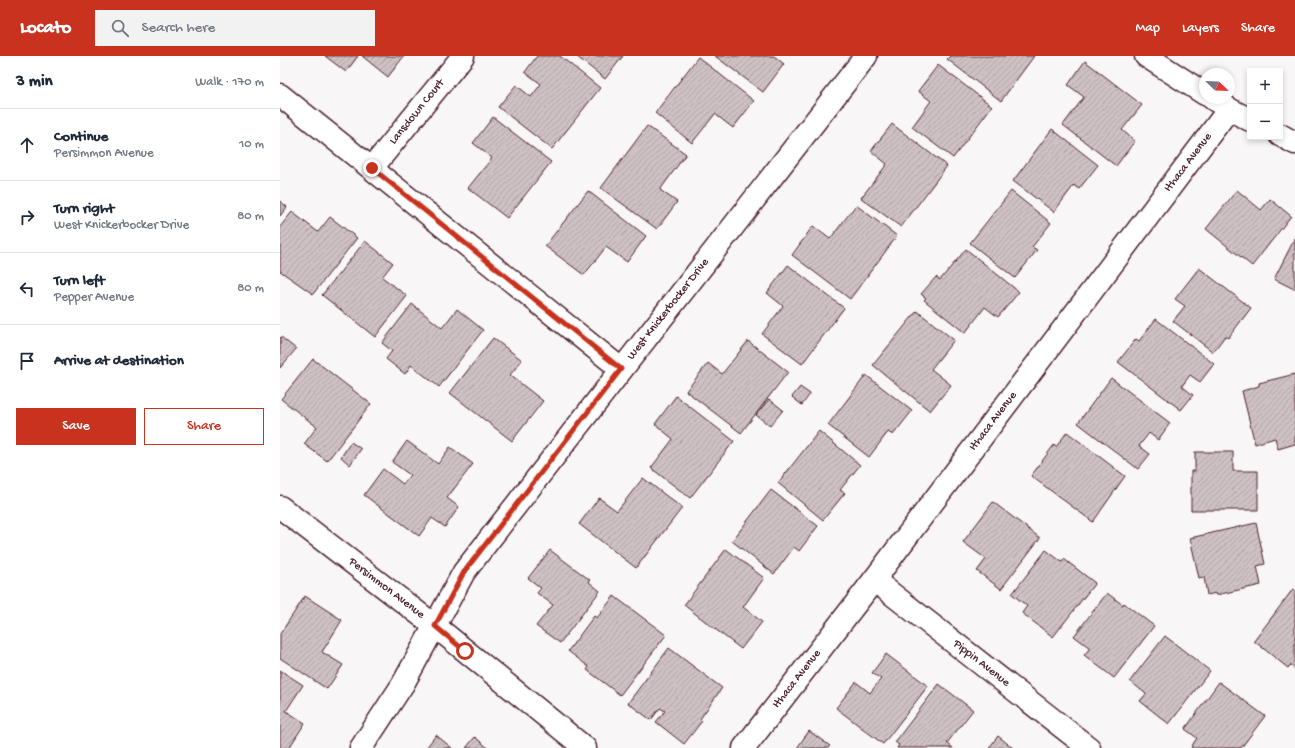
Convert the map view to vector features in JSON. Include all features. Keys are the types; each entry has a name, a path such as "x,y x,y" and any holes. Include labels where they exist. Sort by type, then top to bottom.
{"street":[{"name":"Lansdown Court","path":"372,168 463,56"},
{"name":"West Knickerbocker Drive","path":"361,748 403,684 464,572 866,56"},
{"path":"1146,56 1199,90"},
{"path":"280,95 621,369"},
{"path":"1220,104 1247,118"},
{"name":"Ithaca Avenue","path":"744,748 874,580 1220,104"},
{"path":"1283,137 1295,143"},
{"name":"Persimmon Avenue","path":"280,507 435,626 585,748"},
{"name":"Pippin Avenue","path":"874,580 1089,748"}],"building":[{"path":"325,56 358,56 346,72"},
{"path":"362,56 404,56 388,77"},
{"path":"537,56 560,56 600,88 552,149 498,107 516,85 531,97 541,84 525,72"},
{"path":"576,56 623,56 605,79"},
{"path":"715,56 774,56 784,64 763,92"},
{"path":"950,56 1034,56 1001,101 947,59"},
{"path":"698,57 754,101 733,128 715,114 692,143 655,113"},
{"path":"1085,61 1142,105 1122,130 1135,141 1116,166 1063,125 1084,97 1068,85"},
{"path":"938,65 992,106 953,158 912,127 931,101 918,91"},
{"path":"493,117 551,162 507,218 468,188 492,158 473,143"},
{"path":"892,124 947,166 901,227 861,198 887,164 871,151"},
{"path":"647,126 686,154 660,190 677,202 657,229 601,188"},
{"path":"1052,129 1098,165 1079,189 1074,185 1054,212 1013,181"},
{"path":"1237,190 1261,210 1270,199 1291,216 1252,266 1206,229"},
{"path":"588,191 646,236 627,262 606,247 584,275 545,246"},
{"path":"1011,191 1051,223 1032,247 1037,250 1015,278 970,243"},
{"path":"280,201 287,207 280,216"},
{"path":"856,205 897,236 850,299 792,255 813,226 830,239"},
{"path":"292,212 318,232 330,217 357,238 313,294 280,271 280,227"},
{"path":"1295,238 1295,287 1294,289 1274,279"},
{"path":"365,241 393,263 382,277 407,296 375,337 322,295"},
{"path":"966,249 1019,292 998,317 985,307 965,333 924,300 926,298 921,294 936,277 940,280"},
{"path":"788,265 844,308 802,364 762,334 783,306 767,293"},
{"path":"1199,268 1251,308 1228,338 1225,336 1213,352 1173,321 1185,306 1175,299"},
{"path":"412,304 442,328 457,309 483,330 439,387 411,365 405,374 386,359 392,351 382,343"},
{"path":"917,311 954,340 931,369 951,385 930,411 873,365"},
{"path":"1156,319 1214,364 1200,382 1190,375 1182,386 1193,395 1181,410 1118,362 1136,339 1139,341"},
{"path":"281,337 296,349 280,368 280,338"},
{"path":"493,338 522,360 510,375 543,401 512,441 450,393"},
{"path":"748,341 788,372 741,433 686,391 708,363 722,374"},
{"path":"313,359 371,404 327,461 304,444 317,427 281,399"},
{"path":"1295,374 1295,444 1278,449 1275,438 1255,444 1242,391 1259,386 1259,383"},
{"path":"866,375 912,411 893,435 888,432 869,457 828,425"},
{"path":"1111,378 1170,423 1158,440 1149,433 1139,446 1150,454 1138,469 1078,423"},
{"path":"800,387 810,394 802,405 792,397"},
{"path":"676,396 734,441 690,498 651,468 673,439 655,424"},
{"path":"769,399 783,410 770,426 756,415"},
{"path":"819,431 860,465 840,490 845,493 823,520 778,483"},
{"path":"1067,432 1125,476 1093,522 1031,476 1054,445 1056,447"},
{"path":"407,441 438,464 450,447 473,464 447,498 459,507 445,527 432,518 419,536 364,495 383,469 403,484 410,475 392,462"},
{"path":"351,442 361,449 350,465 341,457"},
{"path":"1195,452 1233,452 1233,471 1258,471 1258,510 1191,510 1191,471 1195,471"},
{"path":"643,478 682,508 636,568 579,524 599,498 617,511"},
{"path":"771,490 818,526 799,551 794,547 774,574 732,541"},
{"path":"993,502 1040,538 1001,589 977,571 986,559 963,542"},
{"path":"1256,523 1265,564 1257,566 1261,585 1216,595 1216,593 1207,595 1204,577 1199,578 1190,538"},
{"path":"726,549 764,578 743,607 762,622 741,649 684,605"},
{"path":"550,550 590,580 589,582 600,591 560,643 536,626 553,605 537,593 541,588 528,578"},
{"path":"1046,550 1062,562 1064,559 1095,583 1053,637 1022,613 1027,606 1012,594"},
{"path":"1293,589 1295,590 1295,669 1290,665 1288,668 1254,641"},
{"path":"1107,593 1123,605 1124,603 1154,626 1114,678 1084,655 1090,648 1074,636"},
{"path":"305,596 342,620 322,652 343,665 327,689 280,658 280,634"},
{"path":"614,596 666,635 620,695 587,670 589,667 568,651 594,616 597,618"},
{"path":"1165,636 1210,671 1169,724 1140,701 1146,694 1130,681"},
{"path":"669,648 722,688 700,719 702,721 684,744 656,722 665,711 660,708 651,720 628,703"},
{"path":"886,654 928,686 883,744 836,708 856,682 870,693 881,679 872,673"},
{"path":"280,670 303,685 286,711 305,723 289,748 280,748"},
{"path":"1219,682 1265,716 1241,748 1193,748 1191,747 1197,738 1185,729"},
{"path":"939,684 973,710 947,743 953,748 897,748 899,745 895,742"},
{"path":"809,731 830,746 828,748 797,748"},
{"path":"436,735 452,748 426,748"},
{"path":"998,736 1013,748 989,748"},
{"path":"475,737 488,748 466,748"}],"route":[{"path":"372,168 621,369 464,572 435,626 465,651"}]}
